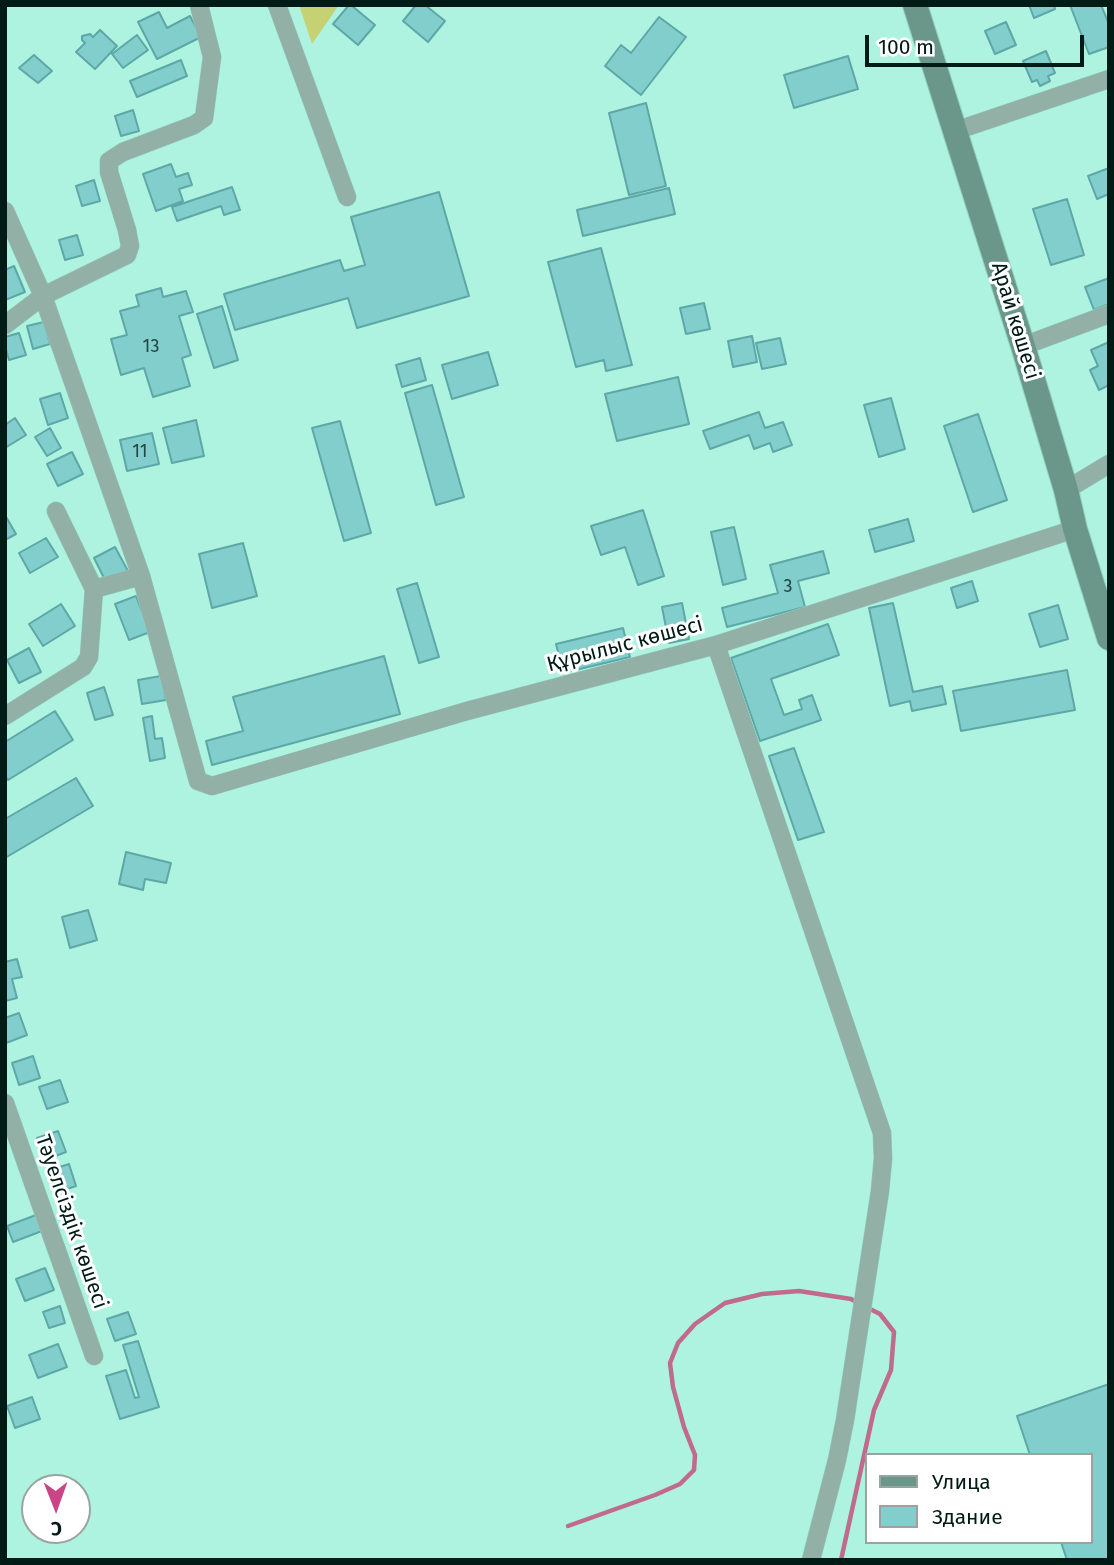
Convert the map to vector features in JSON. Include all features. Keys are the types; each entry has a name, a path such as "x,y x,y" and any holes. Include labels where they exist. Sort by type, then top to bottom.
{"main road":[{"name":"Арай көшесі","path":"915,5 1023,346 1109,638"}],"street":[{"path":"5,325 43,296 127,255 130,246 127,230 109,172 109,161 123,152 194,125 204,118 212,57 199,5"},
{"path":"277,5 346,197"},
{"path":"954,131 1109,79"},
{"path":"5,211 43,296 141,576 94,589"},
{"path":"1023,346 1109,314"},
{"path":"1066,491 1109,464"},
{"path":"5,716 83,667 89,657 94,589 56,511"},
{"name":"Құрылыс көшесі","path":"141,576 198,781 212,786 467,710 716,645 1075,529"},
{"path":"716,645 882,1133 880,1191 845,1420 811,1560"},
{"name":"Тәуелсіздік көшесі","path":"5,1103 94,1356"}],"green space":[{"path":"299,5 339,5 312,44"}],"building":[{"path":"349,5 375,25 358,45 333,24"},
{"path":"416,5 425,5 445,21 428,42 403,21"},
{"path":"1029,5 1054,5 1055,9 1034,18"},
{"path":"1070,5 1101,5 1109,24 1109,47 1089,54"},
{"path":"159,12 167,28 190,16 201,37 157,59 138,22"},
{"path":"659,17 686,37 641,95 605,66 621,45 631,53"},
{"path":"1006,22 1016,45 995,54 985,31"},
{"path":"100,30 117,46 95,69 76,52 85,43 82,36 90,34 93,37"},
{"path":"137,35 148,50 123,68 112,54"},
{"path":"1046,51 1055,73 1048,76 1050,81 1040,86 1037,80 1032,82 1023,61"},
{"path":"34,55 52,71 38,83 19,68"},
{"path":"848,56 858,89 794,108 784,75"},
{"path":"181,60 187,76 137,97 130,81"},
{"path":"646,103 666,186 629,195 609,113"},
{"path":"133,110 139,131 121,136 115,116"},
{"path":"171,164 176,177 188,173 192,185 179,189 183,201 156,211 143,174"},
{"path":"1109,168 1109,194 1097,199 1088,176"},
{"path":"94,180 100,201 82,206 76,186"},
{"path":"232,187 240,210 224,215 221,206 177,221 172,207"},
{"path":"669,188 675,214 583,236 577,210"},
{"path":"439,192 469,296 357,328 348,298 235,330 224,294 340,260 344,271 365,265 351,217"},
{"path":"1067,199 1084,255 1051,265 1033,209"},
{"path":"77,235 83,255 65,260 59,240"},
{"path":"601,248 632,365 606,371 604,360 576,367 548,262"},
{"path":"14,266 25,292 5,300 5,270"},
{"path":"1109,278 1109,304 1094,310 1085,287"},
{"path":"161,288 163,297 186,291 193,312 179,316 191,355 182,358 190,386 153,397 144,368 121,375 111,339 127,335 120,311 139,306 136,295"},
{"path":"704,303 710,329 686,334 680,308"},
{"path":"222,306 238,360 214,368 197,314"},
{"path":"44,322 50,344 33,349 27,326"},
{"path":"19,333 26,355 9,360 5,337"},
{"path":"752,336 757,362 733,367 728,341"},
{"path":"780,338 786,364 762,369 756,343"},
{"path":"1109,342 1109,385 1099,390 1090,370 1098,366 1091,350"},
{"path":"488,352 498,385 452,399 442,365"},
{"path":"420,358 426,380 402,387 396,365"},
{"path":"678,377 689,424 617,441 605,394"},
{"path":"432,385 464,497 436,505 405,393"},
{"path":"60,393 68,418 48,425 40,399"},
{"path":"891,398 905,449 879,457 864,405"},
{"path":"759,412 765,428 783,422 792,445 773,452 770,443 754,449 749,435 710,449 703,431"},
{"path":"978,414 1007,500 973,512 944,426"},
{"path":"15,418 26,435 5,448 5,425"},
{"path":"196,420 204,456 172,463 163,428"},
{"path":"340,421 371,533 344,541 312,428"},
{"path":"50,428 61,448 47,456 35,437"},
{"path":"152,433 159,464 127,471 120,440"},
{"path":"72,452 83,474 58,486 47,464"},
{"path":"643,510 664,576 638,585 625,547 601,555 591,526"},
{"path":"5,515 16,534 5,540"},
{"path":"908,519 914,541 875,552 869,530"},
{"path":"734,527 746,579 723,585 711,532"},
{"path":"46,538 58,557 30,573 19,553"},
{"path":"243,543 257,596 212,608 199,554"},
{"path":"115,547 128,571 106,582 94,558"},
{"path":"823,551 829,573 798,581 805,607 727,627 722,608 778,593 770,565"},
{"path":"972,581 978,601 957,608 951,588"},
{"path":"417,583 439,657 419,663 397,589"},
{"path":"136,596 150,632 129,640 115,604"},
{"path":"682,603 689,639 669,643 662,607"},
{"path":"893,603 913,692 942,686 946,704 912,711 910,701 890,706 869,608"},
{"path":"61,604 75,626 43,646 29,624"},
{"path":"1058,605 1068,639 1040,647 1029,614"},
{"path":"828,624 839,655 771,679 784,715 802,709 799,700 812,695 821,720 760,741 731,658"},
{"path":"623,628 630,657 563,673 556,644"},
{"path":"29,648 41,672 19,683 7,660"},
{"path":"384,656 400,714 212,765 206,741 243,731 233,697"},
{"path":"1067,670 1075,710 961,731 953,691"},
{"path":"161,676 166,700 142,704 138,680"},
{"path":"104,687 113,715 95,720 87,693"},
{"path":"55,711 73,740 8,780 5,776 5,742"},
{"path":"152,716 155,739 162,738 165,758 150,761 143,718"},
{"path":"794,748 824,832 798,840 769,756"},
{"path":"76,778 93,806 5,858 5,819"},
{"path":"126,852 171,863 166,883 145,879 143,890 119,884"},
{"path":"88,910 97,940 70,948 62,917"},
{"path":"17,959 22,977 12,979 17,998 5,1001 5,962"},
{"path":"19,1013 27,1035 6,1043 5,1018"},
{"path":"33,1056 40,1078 19,1085 12,1063"},
{"path":"60,1080 68,1102 47,1109 39,1087"},
{"path":"58,1131 66,1152 45,1160 37,1138"},
{"path":"69,1164 76,1186 55,1193 47,1171"},
{"path":"36,1215 42,1231 13,1242 7,1226"},
{"path":"45,1268 54,1290 25,1301 16,1279"},
{"path":"60,1306 65,1323 49,1328 43,1312"},
{"path":"128,1312 136,1334 115,1341 107,1319"},
{"path":"138,1341 159,1407 120,1419 106,1376 126,1370 135,1398 139,1397 123,1345"},
{"path":"58,1344 67,1367 38,1378 29,1355"},
{"path":"1109,1384 1109,1560 1067,1560 1062,1544 1093,1544 1093,1453 1029,1453 1017,1416"},
{"path":"32,1397 40,1419 15,1428 7,1406"}],"waterway":[{"path":"568,1526 680,1484 694,1470 695,1455 673,1387 670,1363 678,1343 695,1324 725,1303 762,1294 799,1291 851,1299 858,1303"},
{"path":"841,1560 874,1410 891,1370 894,1332 880,1314 866,1307"}]}
